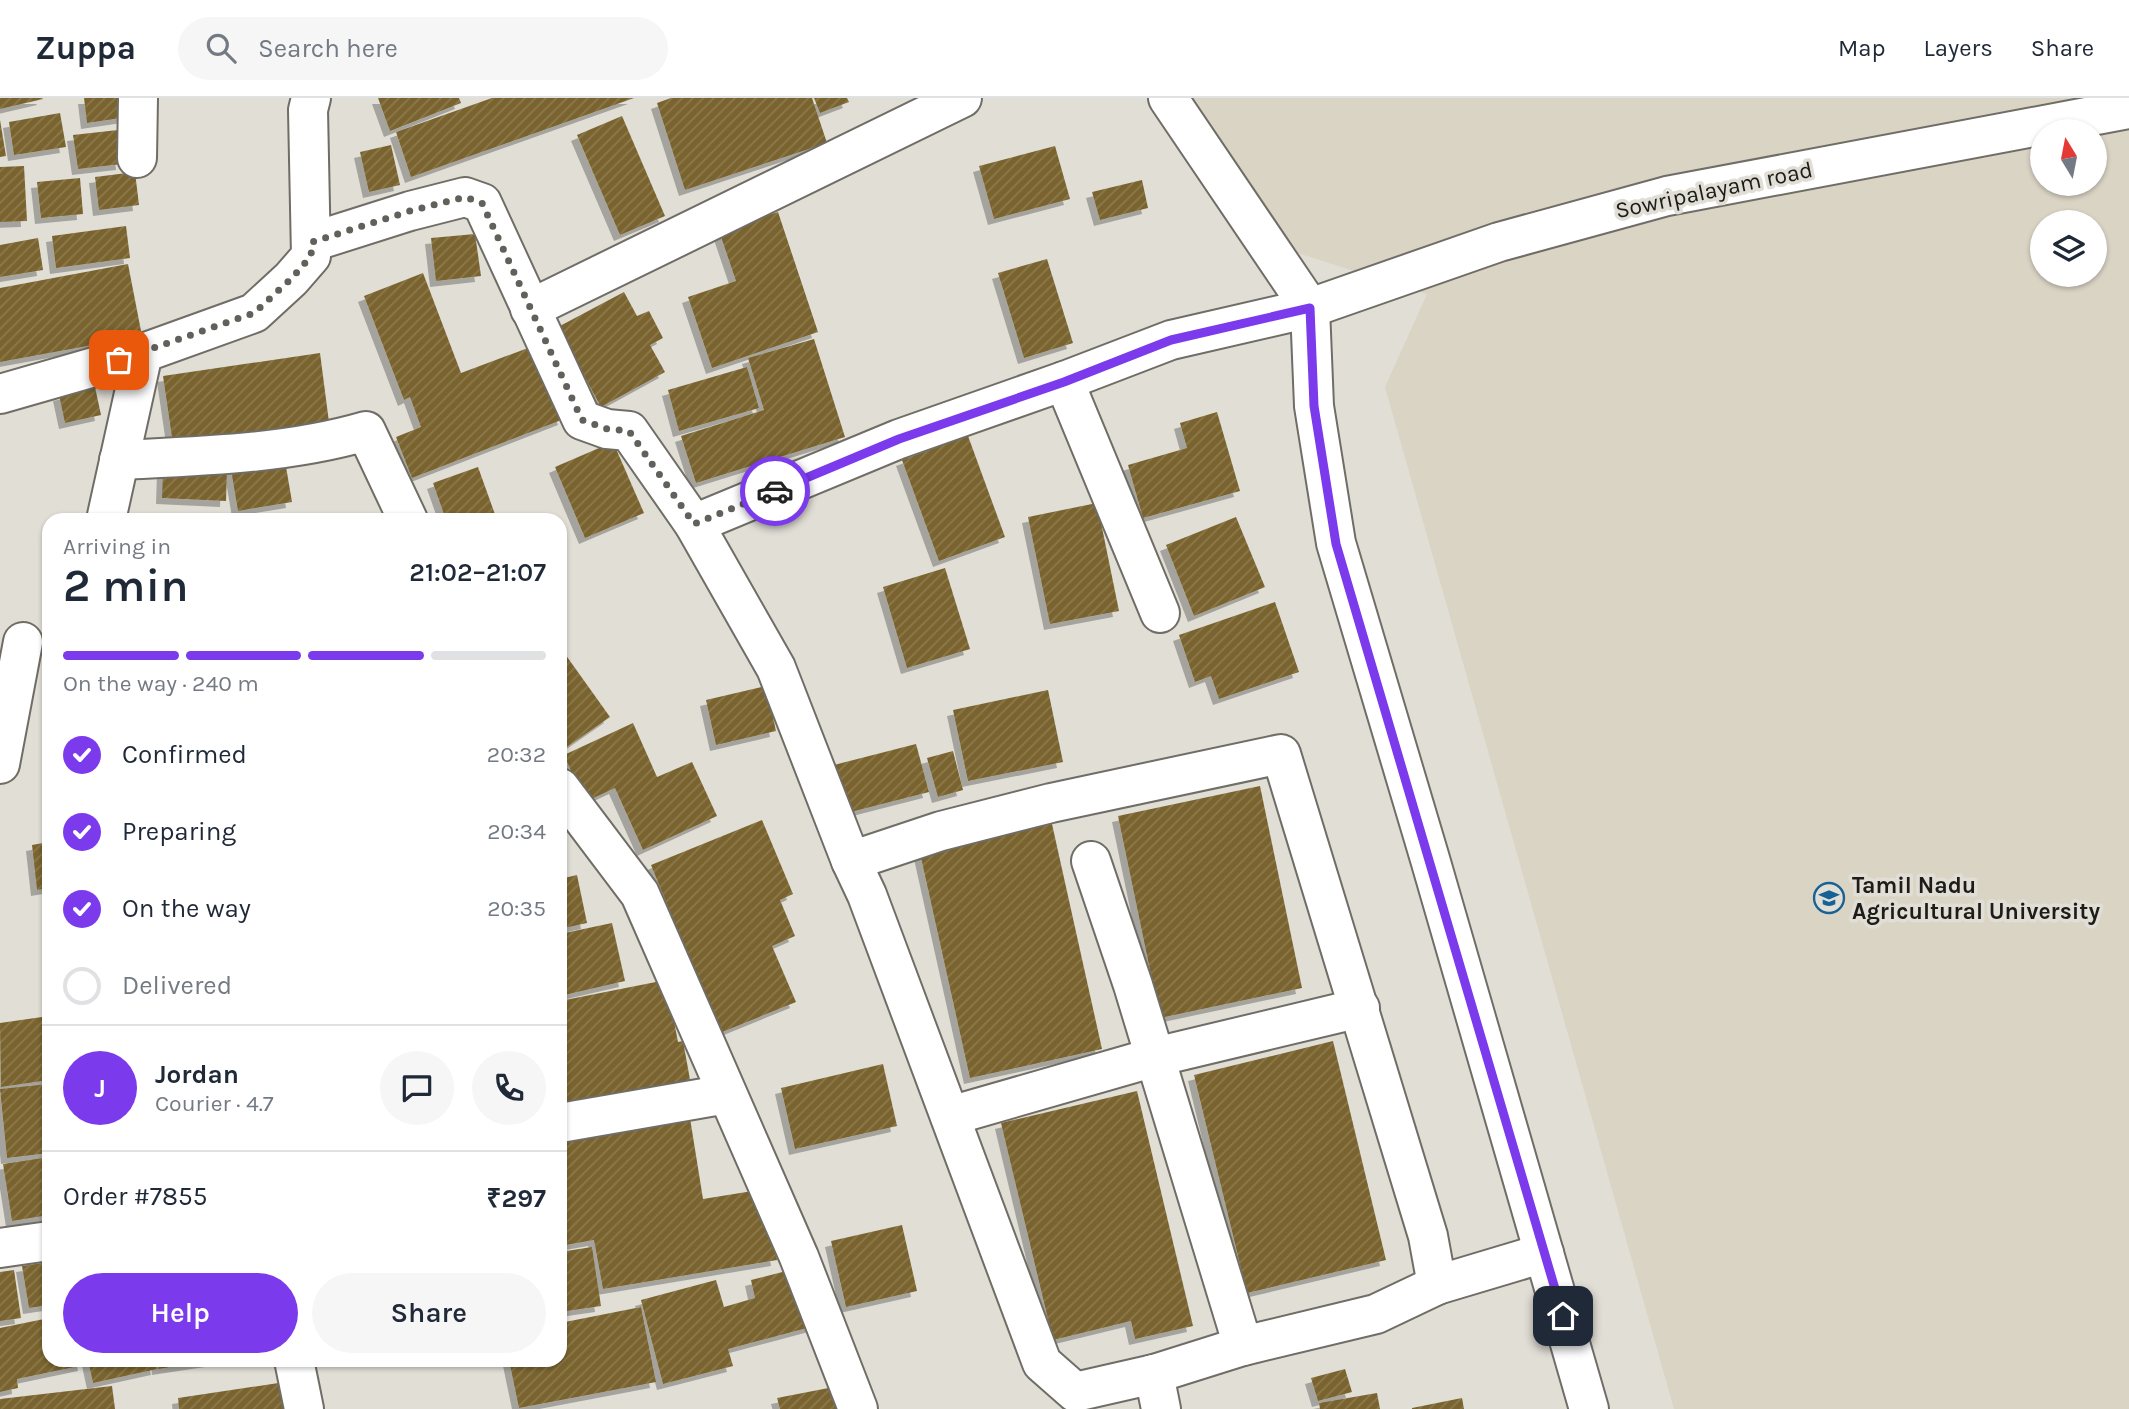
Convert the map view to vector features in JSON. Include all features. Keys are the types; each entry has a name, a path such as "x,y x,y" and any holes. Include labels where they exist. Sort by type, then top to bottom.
{"street":[{"path":"137,158 138,98"},
{"path":"0,394 143,353 254,313 291,279 311,256 308,110 311,98"},
{"path":"530,309 962,98"},
{"path":"1168,98 1310,308 1314,406 1336,544 1589,1409"},
{"name":"Sowripalayam road","path":"694,524 899,439 1064,382 1171,340 1310,308 1499,242 1667,197 2129,109"},
{"path":"312,242 465,197 482,203 582,420 607,429 629,431 694,524 776,668 851,861 867,895 1042,1363 1075,1392 1157,1391 1243,1346 1376,1314 1437,1285 1544,1253"},
{"path":"108,513 143,353"},
{"path":"1064,382 1160,613"},
{"path":"119,460 212,456 339,439 366,431 405,513"},
{"path":"0,764 24,643"},
{"path":"851,861 941,831 1051,803 1281,754 1428,1236 1437,1285"},
{"path":"567,797 640,894 799,1257 858,1409"},
{"path":"1091,861 1155,1057 1243,1346"},
{"path":"950,1116 1155,1057 1360,1008"},
{"path":"567,1122 727,1094"},
{"path":"0,1248 42,1242"},
{"path":"295,1367 304,1409"}],"shaded area":[{"name":"Tamil Nadu Agricultural University","path":"1177,98 2129,98 2129,1409 1674,1409 1385,387 1427,294 1269,244"}],"building":[{"path":"0,98 42,98 43,99 0,109"},
{"path":"84,98 126,98 128,117 87,123"},
{"path":"378,98 459,98 461,103 390,131"},
{"path":"492,98 634,98 411,177 396,132"},
{"path":"671,98 812,98 827,143 685,190 657,103"},
{"path":"814,98 847,98 849,102 820,113"},
{"path":"60,113 66,147 14,155 9,122"},
{"path":"622,116 665,216 620,235 577,135"},
{"path":"0,120 6,156 0,157"},
{"path":"118,130 122,164 78,169 73,135"},
{"path":"391,145 400,185 369,192 360,152"},
{"path":"1055,146 1070,199 994,219 979,166"},
{"path":"24,166 27,221 0,222 0,167"},
{"path":"135,172 139,205 99,210 95,177"},
{"path":"80,178 83,214 41,218 37,182"},
{"path":"1142,180 1148,208 1100,220 1092,192"},
{"path":"778,212 818,332 712,368 688,297 736,281 719,231"},
{"path":"126,226 130,258 56,268 52,236"},
{"path":"475,234 481,276 436,281 431,238"},
{"path":"38,238 43,270 0,277 0,245"},
{"path":"1047,259 1073,343 1024,358 998,273"},
{"path":"128,264 142,336 0,362 0,288"},
{"path":"423,273 461,373 536,345 564,419 412,478 396,437 421,427 410,397 404,400 364,296"},
{"path":"624,292 637,316 649,311 663,338 650,345 665,372 601,407 558,327"},
{"path":"814,339 845,437 696,483 681,436 764,410 748,358"},
{"path":"320,353 330,430 174,451 163,376"},
{"path":"747,367 759,408 679,431 668,390"},
{"path":"95,387 101,415 65,423 59,395"},
{"path":"1217,412 1240,491 1143,518 1128,465 1187,448 1180,423"},
{"path":"968,436 1005,537 939,561 902,460"},
{"path":"613,442 644,513 585,538 555,467"},
{"path":"283,449 292,502 238,511 229,458"},
{"path":"163,466 227,469 226,501 162,498"},
{"path":"478,467 494,513 444,513 433,483"},
{"path":"1097,503 1119,611 1050,624 1028,517"},
{"path":"1236,517 1265,587 1194,616 1166,545"},
{"path":"945,568 970,649 907,668 883,587"},
{"path":"1275,602 1299,672 1219,699 1211,676 1195,682 1179,635"},
{"path":"567,657 610,717 567,747"},
{"path":"766,686 776,731 716,745 706,700"},
{"path":"1048,690 1063,762 968,781 953,710"},
{"path":"633,723 657,777 692,762 717,816 643,850 615,788 585,802 567,762 567,754"},
{"path":"916,744 929,792 843,814 830,766"},
{"path":"953,751 963,790 938,797 927,758"},
{"path":"1260,786 1302,988 1160,1018 1118,816"},
{"path":"762,820 793,894 780,900 795,936 772,946 796,1002 720,1033 651,865"},
{"path":"1052,824 1102,1049 970,1078 920,853"},
{"path":"42,843 42,889 37,890 32,845"},
{"path":"577,875 587,923 567,927 567,877"},
{"path":"612,923 625,981 567,994 567,933"},
{"path":"666,980 678,1042 683,1041 691,1085 567,1110 567,1000"},
{"path":"42,1017 42,1081 1,1087 0,1023"},
{"path":"1333,1041 1386,1260 1247,1293 1194,1075"},
{"path":"883,1064 897,1126 795,1149 781,1088"},
{"path":"42,1085 42,1154 7,1158 0,1089"},
{"path":"1137,1091 1193,1326 1135,1339 1131,1321 1053,1340 1001,1123"},
{"path":"689,1112 703,1199 765,1189 777,1260 603,1289 594,1240 567,1245 567,1132"},
{"path":"42,1158 42,1216 12,1221 3,1164"},
{"path":"902,1225 917,1291 846,1307 831,1241"},
{"path":"592,1247 601,1306 567,1311 567,1251"},
{"path":"42,1263 42,1306 29,1308 22,1266"},
{"path":"802,1267 818,1325 728,1349 733,1366 663,1384 641,1300 716,1280 724,1307 755,1298 751,1280"},
{"path":"14,1270 21,1318 0,1321 0,1272"},
{"path":"641,1307 656,1382 519,1408 510,1367 567,1367 567,1322"},
{"path":"42,1319 42,1367 74,1367 17,1379 18,1388 0,1392 0,1328"},
{"path":"90,1367 157,1367 157,1369 93,1383"},
{"path":"1345,1369 1352,1392 1318,1401 1311,1378"},
{"path":"285,1382 289,1409 179,1409 178,1398"},
{"path":"844,1385 849,1409 780,1409 777,1398"},
{"path":"112,1386 115,1409 0,1409 0,1399"},
{"path":"1377,1393 1380,1409 1320,1409 1319,1403"},
{"path":"1462,1398 1464,1409 1412,1409 1412,1408"}],"way so far":[{"path":"119,360 254,313 291,279 311,256 312,242 465,197 482,203 582,420 607,429 629,431 694,524 775,491"}],"place":[{"name":"Tamil Nadu Agricultural University","path":"1829,898"}],"route":[{"path":"775,491 899,439 1064,382 1171,340 1310,308 1314,406 1336,544 1563,1316"}]}
